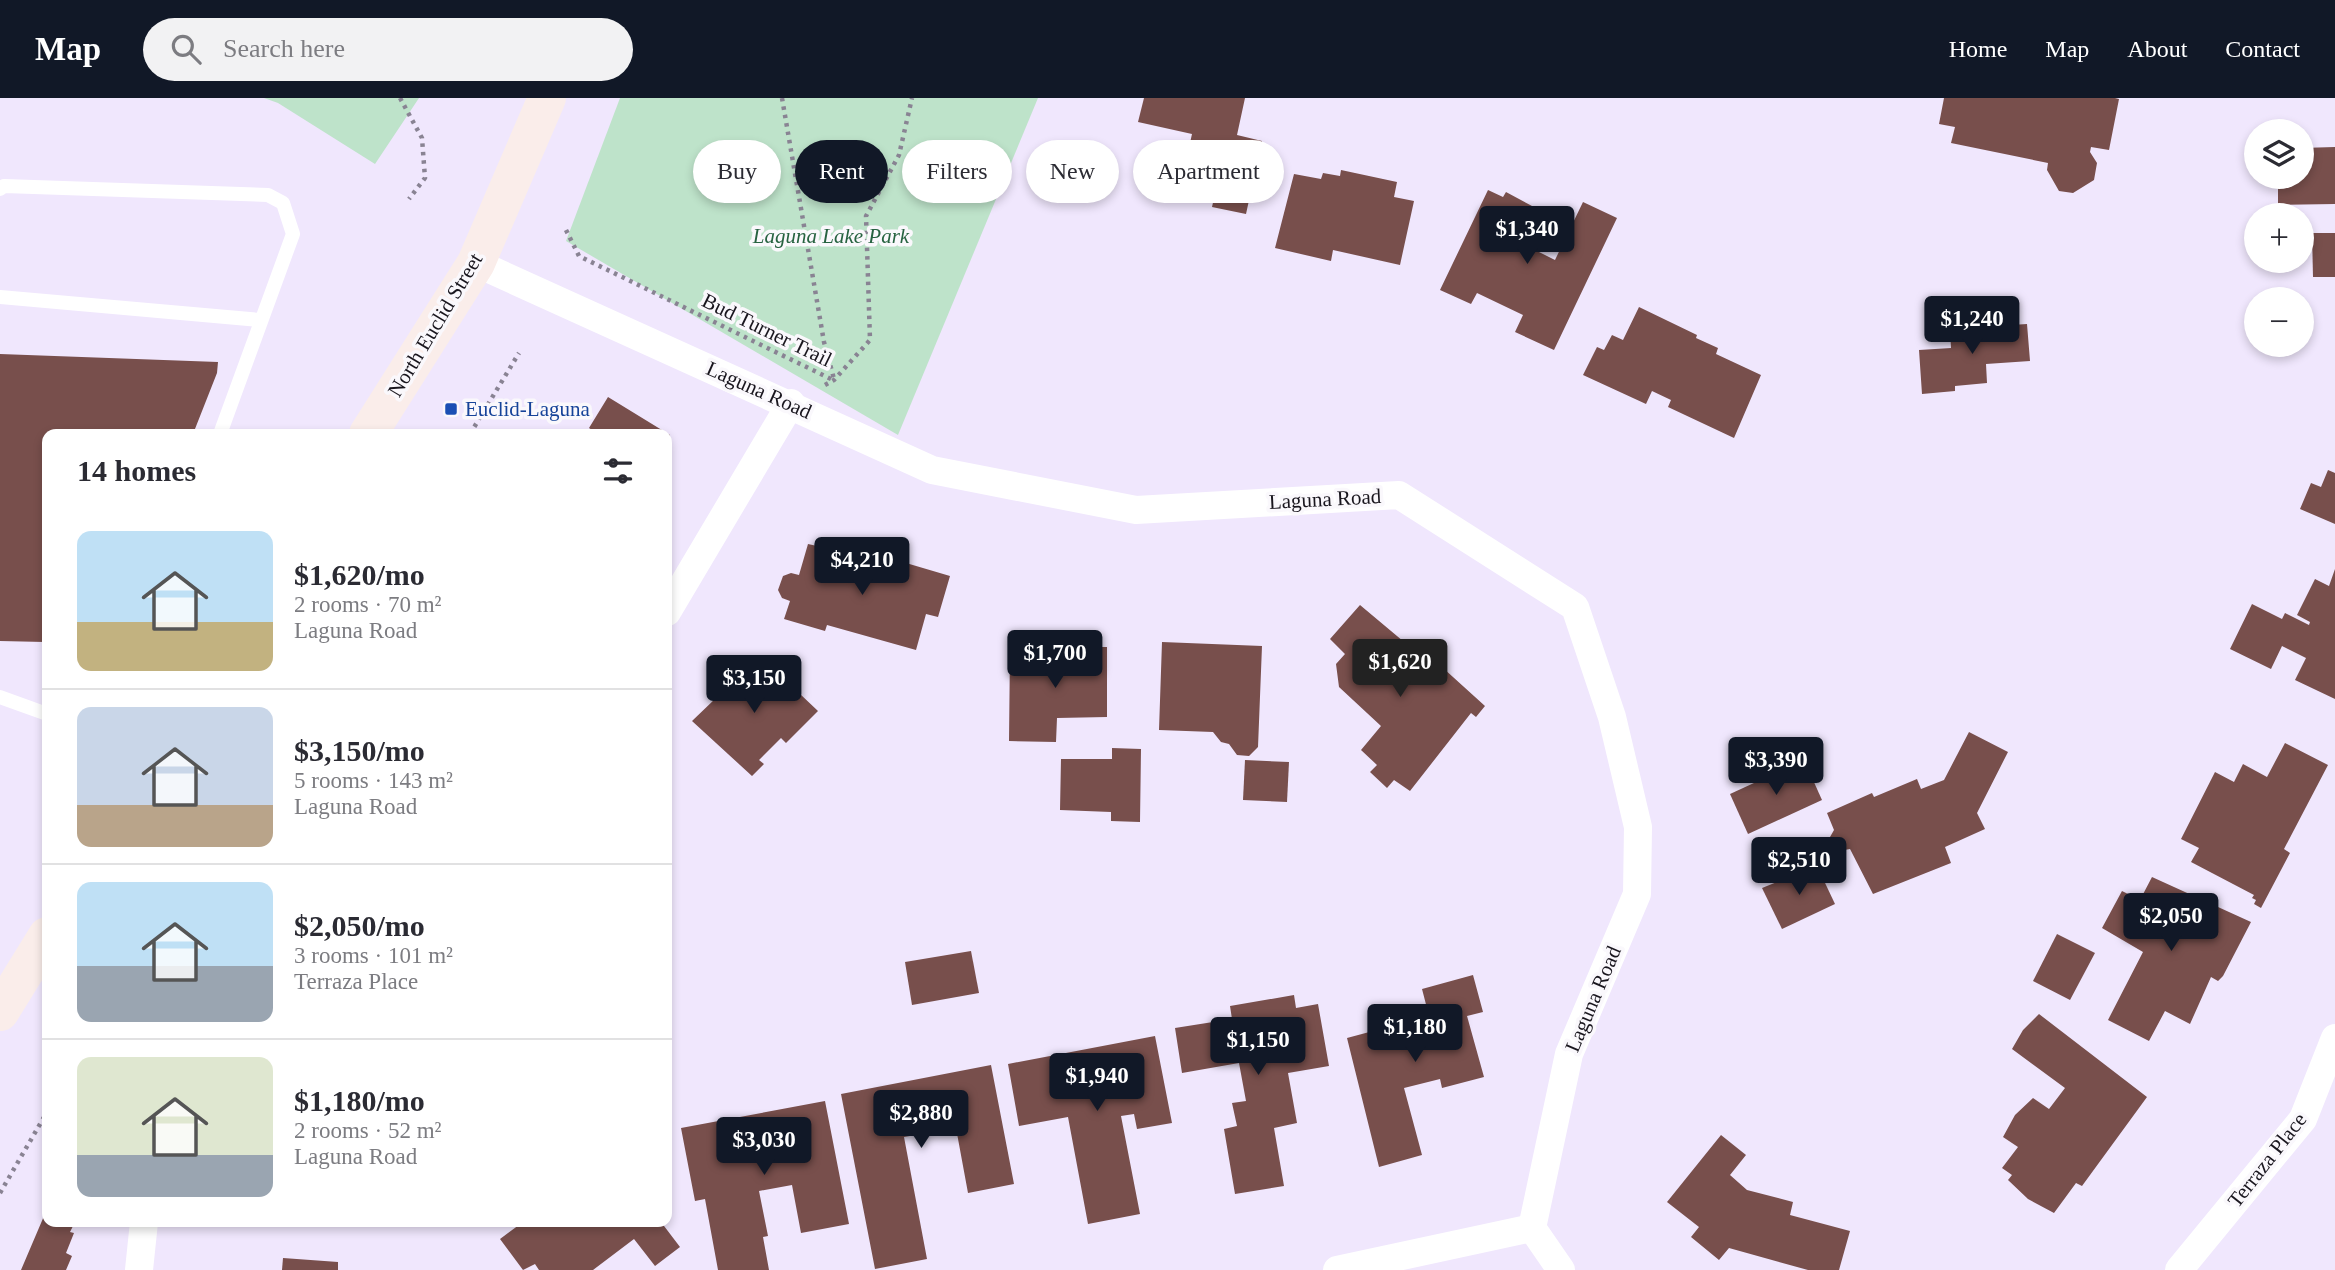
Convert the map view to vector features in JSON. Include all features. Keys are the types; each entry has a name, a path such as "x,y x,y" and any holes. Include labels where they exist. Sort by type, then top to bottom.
{"main road":[{"name":"North Euclid Street","path":"371,429 476,263 547,98"},
{"path":"0,1012 42,944"}],"street":[{"name":"Laguna Road","path":"476,263 932,470 1136,510 1399,495 1575,607 1612,717 1638,827 1637,894 1569,1054 1532,1228"},
{"path":"672,603 791,404"},
{"name":"Terraza Place","path":"2179,1270 2303,1119 2335,1038"},
{"path":"139,1270 143,1227"},
{"path":"1337,1270 1532,1228 1561,1270"}],"lane":[{"path":"0,189 4,186 268,195 283,202 293,234 222,429"},
{"path":"0,297 260,320"},
{"path":"0,697 42,712"}],"path":[{"path":"400,98 422,138 425,178 409,199"},
{"name":"Bud Turner Trail","path":"782,98 824,342 834,380"},
{"path":"791,404 834,380 870,340 866,216 899,155 912,98"},
{"name":"Bud Turner Trail","path":"566,229 579,257 834,380"},
{"path":"473,429 519,353"},
{"path":"0,1193 42,1121"}],"green space":[{"path":"264,98 419,98 375,164 278,103"},
{"name":"Laguna Lake Park","path":"620,98 1038,98 1012,161 1012,140 902,140 902,203 994,203 898,435 566,241"}],"building":[{"path":"1144,98 1245,98 1237,135 1258,140 1191,140 1192,134 1138,122"},
{"path":"1944,98 2119,99 2109,150 2091,147 2090,152 2097,163 2094,180 2073,193 2059,191 2047,170 2048,163 1951,143 1955,127 1939,124"},
{"path":"2335,147 2335,204 2278,203 2278,189 2314,189 2314,148"},
{"path":"1341,170 1397,182 1394,197 1414,201 1400,265 1333,250 1331,261 1275,248 1294,174 1321,179 1323,173 1340,176"},
{"path":"1488,190 1503,197 1506,192 1532,206 1513,239 1555,260 1583,202 1617,218 1554,350 1515,332 1523,315 1477,293 1471,304 1440,290"},
{"path":"1213,203 1248,203 1246,214 1212,207"},
{"path":"2314,233 2335,233 2335,277 2313,277"},
{"path":"1639,307 1697,335 1696,338 1718,348 1716,354 1761,375 1734,438 1668,407 1671,400 1652,391 1646,404 1583,375 1597,347 1604,350 1612,335 1623,340"},
{"path":"2027,324 2030,361 1986,364 1987,383 1955,386 1955,391 1922,394 1919,350 1951,348 1950,329"},
{"path":"0,354 218,362 217,373 195,429 42,429 42,642 0,641"},
{"path":"608,397 660,429 590,429"},
{"path":"2328,470 2335,473 2335,524 2300,509 2311,483 2321,487"},
{"path":"808,544 876,559 873,570 902,578 906,563 950,576 938,617 926,614 916,650 827,625 825,631 784,619 790,601 782,598 778,590 783,576 791,573 799,575"},
{"path":"2335,569 2335,699 2295,680 2306,658 2282,646 2271,669 2230,649 2252,604 2282,619 2285,613 2309,625 2310,622 2297,615 2315,579 2329,586"},
{"path":"1360,605 1428,662 1432,658 1485,706 1476,717 1471,713 1410,791 1394,780 1387,788 1370,772 1377,765 1361,750 1381,726 1339,687 1336,664 1345,654 1330,639"},
{"path":"1162,642 1262,646 1258,747 1249,756 1237,755 1229,744 1221,742 1213,732 1159,730"},
{"path":"1061,647 1107,647 1107,717 1057,718 1056,742 1009,741 1010,649 1061,650"},
{"path":"762,658 818,711 786,743 781,738 759,760 764,764 752,776 692,721 716,698 711,693 729,674 738,682"},
{"path":"1969,732 2008,752 1977,813 1985,829 1945,847 1951,863 1873,894 1850,849 1839,851 1832,845 1830,837 1834,830 1827,813 1872,793 1874,797 1917,779 1921,789 1944,780"},
{"path":"2285,743 2328,765 2284,849 2290,853 2261,908 2254,904 2254,895 2191,862 2199,848 2181,839 2215,772 2234,782 2243,764 2267,777"},
{"path":"1112,748 1141,749 1140,822 1111,821 1111,812 1060,810 1061,759 1112,759"},
{"path":"1245,760 1289,762 1287,802 1243,800"},
{"path":"1804,760 1822,800 1748,834 1730,794"},
{"path":"1817,866 1835,904 1782,929 1762,888"},
{"path":"2152,877 2251,922 2223,976 2218,981 2211,977 2190,1024 2165,1011 2149,1041 2108,1020 2143,952 2102,928 2122,891 2140,900"},
{"path":"2057,934 2095,953 2070,1000 2033,981"},
{"path":"971,951 979,993 912,1005 905,962"},
{"path":"1473,975 1483,1012 1467,1016 1484,1077 1442,1088 1440,1079 1404,1088 1422,1155 1379,1167 1347,1038 1429,1016 1422,989"},
{"path":"1294,995 1296,1008 1318,1004 1329,1066 1288,1073 1297,1123 1274,1128 1284,1186 1235,1194 1224,1129 1237,1126 1232,1103 1246,1101 1239,1063 1182,1073 1175,1028 1232,1019 1230,1006"},
{"path":"2039,1014 2147,1097 2082,1186 2076,1183 2054,1213 2028,1199 2008,1180 2012,1175 2002,1168 2018,1147 2003,1137 2015,1115 2033,1098 2049,1109 2065,1088 2012,1049 2023,1030"},
{"path":"1155,1036 1172,1123 1137,1129 1134,1114 1121,1116 1140,1214 1088,1224 1068,1117 1019,1126 1008,1064"},
{"path":"991,1065 1014,1184 968,1193 956,1128 904,1137 927,1259 875,1269 841,1094"},
{"path":"825,1101 849,1224 801,1233 792,1185 759,1191 768,1236 763,1237 769,1270 718,1270 705,1199 695,1201 681,1128"},
{"path":"1721,1135 1746,1155 1730,1175 1747,1190 1793,1202 1790,1215 1850,1231 1839,1270 1808,1270 1729,1248 1719,1260 1691,1237 1699,1227 1667,1202"},
{"path":"42,1221 42,1227 72,1227 70,1232 74,1233 66,1253 72,1256 66,1270 21,1270"},
{"path":"516,1227 665,1227 680,1247 655,1266 634,1239 593,1270 539,1270 535,1264 523,1270 500,1239"},
{"path":"283,1258 338,1262 338,1270 282,1270"}],"place":[{"name":"Euclid-Laguna","path":"451,409"}]}
